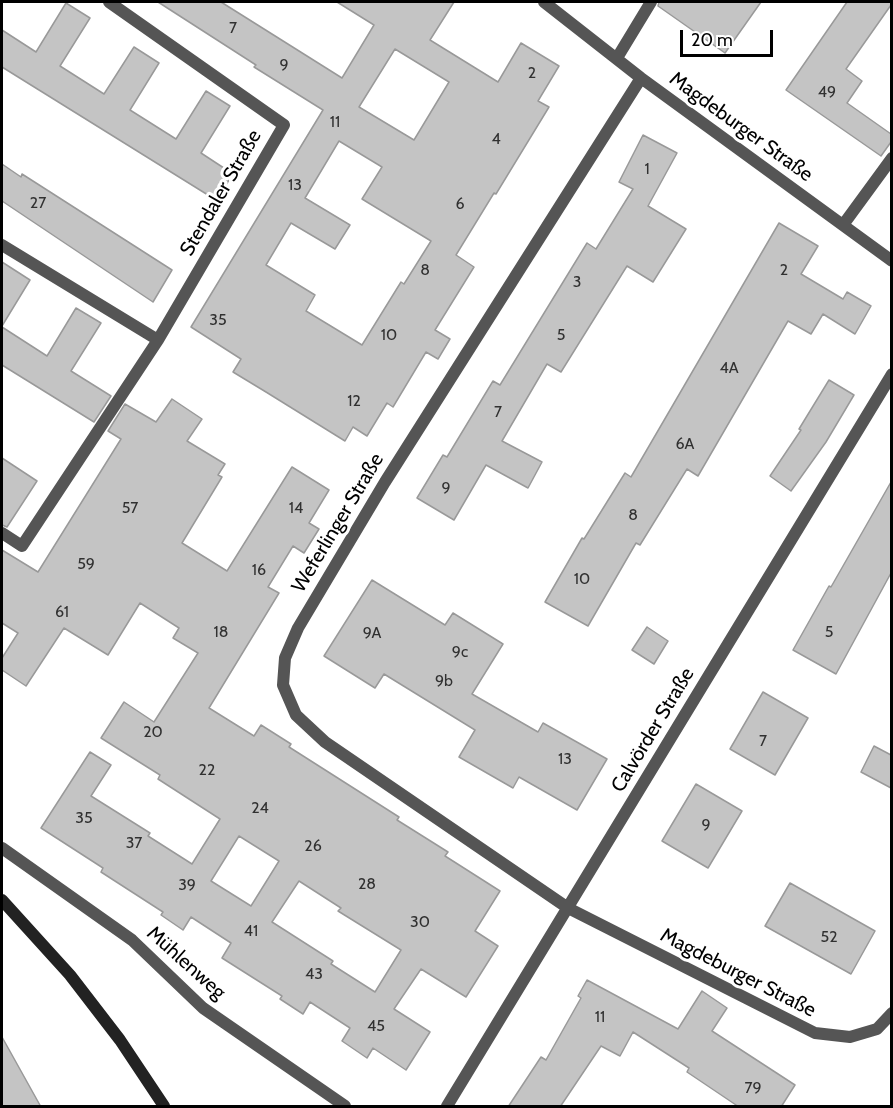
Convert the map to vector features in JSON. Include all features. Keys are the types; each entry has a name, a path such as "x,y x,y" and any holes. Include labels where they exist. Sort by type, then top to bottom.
{"street":[{"name":"Stendaler Straße","path":"2,533 22,546 158,340 284,124 109,2"},
{"name":"Magdeburger Straße","path":"544,2 641,78 891,261"},
{"path":"617,58 651,2"},
{"name":"Weferlinger Straße","path":"568,908 325,742 296,716 283,685 285,658 298,628 385,482 641,78"},
{"path":"843,225 891,158"},
{"path":"2,245 158,340"},
{"name":"Calvörder Straße","path":"447,1107 891,374"},
{"name":"Mühlenweg","path":"2,848 132,940 203,1008 345,1107"},
{"path":"2,900 70,975 120,1040 164,1107"},
{"name":"Magdeburger Straße","path":"568,908 815,1033 850,1037 877,1029 891,1013"}],"building":[{"path":"158,2 221,2 342,78 374,25 337,2 454,2 430,40 498,82 521,43 559,66 538,101 549,107 456,255 474,267 435,330 450,339 438,359 426,352 393,407 387,403 367,436 353,427 345,441 233,372 241,359 191,327 323,110 254,67 256,65","holes":["395,49 449,82 414,140 359,107","339,141 382,167 362,199 431,241 404,284 401,282 362,345 306,311 315,295 266,265 291,223 335,249 350,225 305,198"]},
{"path":"659,2 761,2 725,53 658,6"},
{"path":"847,2 891,2 846,69 862,81 847,103 891,134 891,142 881,156 786,90"},
{"path":"66,3 90,18 60,66 104,94 134,47 159,63 130,110 176,139 206,91 230,106 201,153 233,174 216,200 2,67 2,30 36,52"},
{"path":"643,135 677,153 648,206 686,229 653,282 627,266 561,372 547,364 502,441 542,462 528,488 486,465 454,520 417,498 443,455 447,457 493,381 500,385 587,243 596,249 633,189 619,182"},
{"path":"2,164 21,177 22,174 172,270 153,302 2,201"},
{"path":"779,223 818,246 801,274 843,299 847,292 871,306 855,334 823,314 811,334 788,321 698,476 687,469 640,545 636,543 588,626 545,602 582,538 584,539 625,473 631,477"},
{"path":"2,262 30,280 2,326"},
{"path":"76,308 101,323 71,371 111,396 94,422 2,365 2,327 47,356"},
{"path":"829,380 854,395 826,442 791,491 770,476 801,430 799,429"},
{"path":"172,399 202,419 187,441 225,464 218,475 222,477 182,543 227,571 292,467 329,490 309,523 319,529 304,553 293,546 268,587 279,593 209,708 254,736 261,725 291,744 289,747 399,817 397,820 448,852 445,856 500,891 475,931 498,946 466,997 421,969 394,1009 430,1032 406,1070 373,1048 367,1058 342,1041 350,1028 310,1002 303,1014 280,999 282,996 222,958 231,943 191,917 183,930 161,915 163,912 101,872 103,868 41,828 90,752 111,765 91,796 150,833 148,836 192,864 220,819 158,779 160,775 101,738 124,702 154,722 198,653 173,638 179,628 140,603 108,655 64,628 26,686 2,670 2,658 18,633 2,623 2,550 38,572 121,439 108,431 125,404 156,422","holes":["239,836 279,861 251,906 211,881","299,881 341,908 338,911 401,950 375,992 331,964 333,961 272,922"]},
{"path":"2,458 37,481 7,527 2,525"},
{"path":"891,482 891,573 836,674 793,650"},
{"path":"372,580 445,625 453,613 503,644 472,694 538,732 543,723 607,759 577,810 519,777 513,788 459,757 475,730 384,674 375,688 324,656"},
{"path":"647,627 668,641 654,664 632,650"},
{"path":"763,692 808,718 775,775 730,749"},
{"path":"874,746 891,755 891,788 861,772"},
{"path":"696,784 742,811 708,868 662,841"},
{"path":"790,883 875,931 851,974 765,926"},
{"path":"587,980 678,1029 702,991 727,1008 712,1031 795,1085 781,1107 739,1107 687,1072 689,1068 633,1032 620,1056 601,1046 560,1107 508,1107 541,1057 546,1060 581,998 578,996"},
{"path":"2,1037 41,1107 2,1107"}]}
